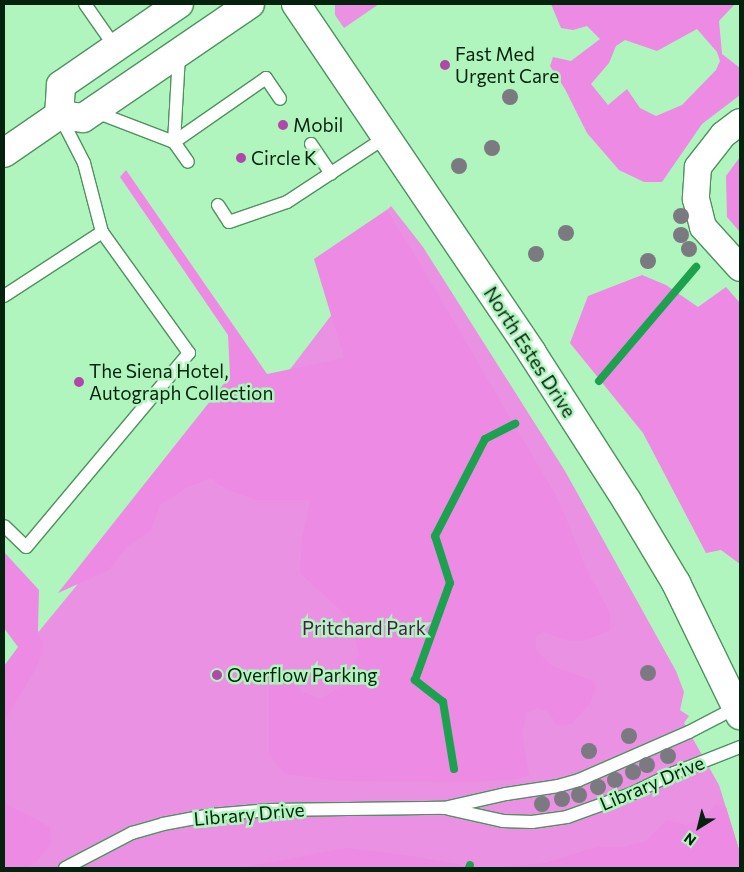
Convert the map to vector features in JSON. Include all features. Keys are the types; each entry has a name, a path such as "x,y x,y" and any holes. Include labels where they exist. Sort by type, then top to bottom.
{"main road":[{"path":"59,115 61,85 179,4"},
{"path":"4,153 59,115 83,118 250,4"},
{"name":"North Estes Drive","path":"296,4 532,353 627,501 676,583 739,711"}],"street":[{"path":"740,122 723,135 698,167 696,199 703,227 740,268"}],"lane":[{"path":"85,4 115,47"},
{"path":"174,142 180,52"},
{"path":"174,142 266,78 280,100"},
{"path":"93,111 174,142 188,162"},
{"path":"4,526 26,547 189,353 102,232 84,163 59,115"},
{"path":"218,205 229,222 287,202 386,137"},
{"path":"311,144 331,174"},
{"path":"4,296 102,232"},
{"name":"Library Drive","path":"65,868 132,833 163,824 211,815 270,810 444,808 506,794 558,786 579,780 739,711"},
{"name":"Library Drive","path":"444,808 503,821 532,822 567,817 631,794 674,773 740,747"}],"green space":[{"path":"335,4 379,4 344,28 335,15"},
{"path":"551,4 735,4 719,21 722,54 740,68 740,95 702,124 662,182 644,182 619,170 587,133 565,89 550,66 553,57 571,61 600,39 587,26 573,30 561,28","holes":["697,29 717,52 720,61 716,70 682,105 656,116 640,108 627,89 608,105 591,84 609,63 616,46 625,40 657,51"]},
{"path":"740,157 740,232 727,217 726,176"},
{"path":"126,170 267,374 344,358 314,259 388,209 558,499 587,570 610,613 610,630 584,641 569,641 543,632 536,637 536,650 552,666 594,681 595,689 590,703 572,724 557,725 547,711 538,708 527,713 522,733 529,775 518,779 476,782 341,781 285,774 269,755 269,679 277,671 295,676 301,691 320,699 341,687 359,654 350,619 300,573 302,539 310,500 257,500 226,489 210,478 186,488 160,505 151,530 126,548 109,570 58,593 230,376 228,335 120,177"},
{"name":"Pritchard Park","path":"391,206 423,247 565,471 676,671 684,692 680,710 689,716 684,723 719,785 740,853 740,868 4,868 4,674 150,496 278,385 343,300 415,256 388,209"},
{"path":"642,275 666,285 698,307 726,287 740,303 740,564 721,550 706,553 643,433 570,343 588,296"},
{"path":"4,552 39,590 38,630 43,648 36,669 4,721 4,666 18,647 4,628"},
{"path":"4,803 50,827 51,845 34,864 27,868 4,868"},
{"path":"715,804 726,807 740,853 740,868 494,868 545,863 597,847 622,847 646,841 666,820 686,825 710,812"},
{"path":"347,848 412,856 479,868 241,868"}],"waterway":[{"path":"599,381 696,267"},
{"path":"454,769 443,702 415,680 450,583 435,536 485,439 515,424"}],"place":[{"name":"Fast Med Urgent Care","path":"445,65"},
{"name":"Mobil","path":"283,125"},
{"name":"Circle K","path":"241,158"},
{"name":"The Siena Hotel, Autograph Collection","path":"79,382"},
{"name":"Overflow Parking","path":"217,675"}]}
